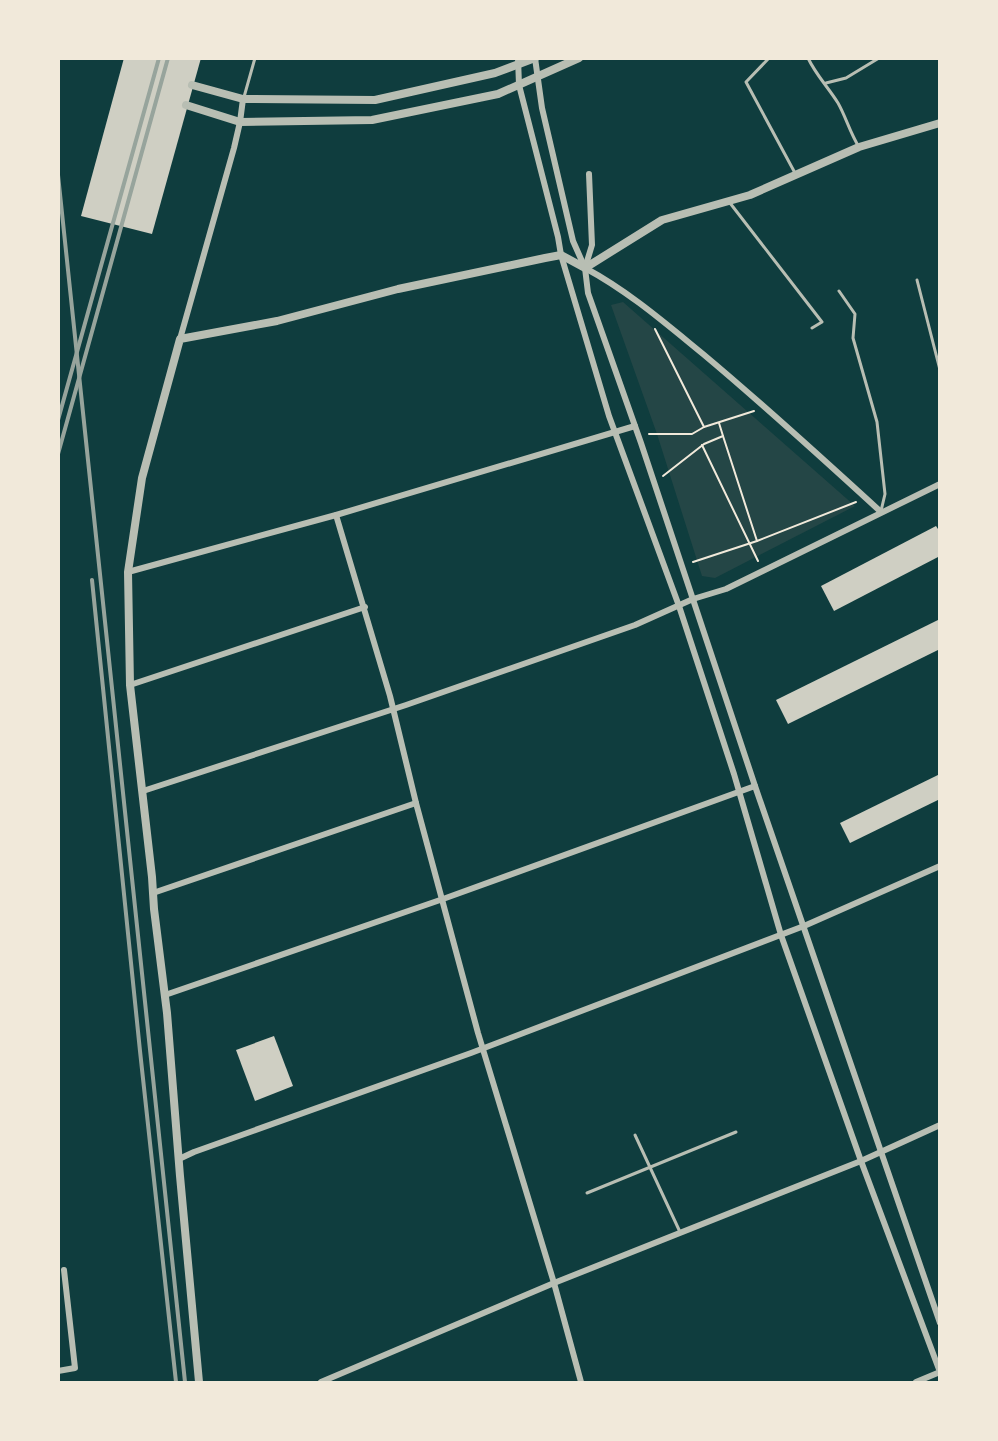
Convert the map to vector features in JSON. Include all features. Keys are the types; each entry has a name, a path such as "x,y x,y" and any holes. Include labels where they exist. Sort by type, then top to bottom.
{"street":[{"path":"192,85 243,99 375,100 495,73 518,61 535,58 542,108 573,242 585,268 588,294 635,426 755,786 939,1323"},
{"path":"186,105 240,122 372,120 498,94 579,58"},
{"path":"518,61 519,85 561,255 614,431 679,606 739,792 781,934 939,1372 916,1383"},
{"path":"199,1383 165,995 130,685 128,572 142,478 240,122 243,99"},
{"path":"585,268 662,220 750,195 859,147 939,123"},
{"path":"585,268 592,245 589,174"},
{"path":"180,339 277,321 398,288 561,255 612,283 666,323 767,407 881,512"},
{"path":"128,572 336,515 635,426"},
{"path":"143,791 393,710 635,625 693,600 726,589 939,484"},
{"path":"336,515 365,607 483,1048 554,1282 581,1383"},
{"path":"130,685 365,607"},
{"path":"165,995 443,899 755,786"},
{"path":"153,893 416,802"},
{"path":"179,1159 483,1048 804,926 939,866"},
{"path":"321,1383 554,1282 861,1161 939,1125"},
{"path":"58,1371 75,1368 64,1270"}],"lane":[{"path":"243,99 255,58"},
{"path":"769,58 746,82 796,175"},
{"path":"808,58 815,73 826,83 859,147"},
{"path":"826,83 846,78 879,58"},
{"path":"728,201 822,322 812,328"},
{"path":"916,280 939,370"},
{"path":"839,291 855,314 853,338 877,422 885,494 881,512"},
{"path":"587,1193 736,1132"},
{"path":"635,1135 680,1232"}],"path":[{"path":"652,324 704,427"},
{"path":"649,434 692,434 704,427 756,410"},
{"path":"719,423 757,541"},
{"path":"663,476 702,445 723,436"},
{"path":"702,445 758,561"},
{"path":"693,562 750,544 856,502"}],"shaded area":[{"path":"623,302 855,506 715,578 702,576 657,434 611,305"}],"building":[{"path":"124,58 201,58 152,234 81,216"},
{"path":"936,526 940,532 940,556 834,611 821,586"},
{"path":"940,619 940,649 788,724 776,700"},
{"path":"940,774 940,799 850,843 840,823"},
{"path":"274,1036 293,1086 255,1101 236,1050"}],"railway":[{"path":"58,420 159,58"},
{"path":"58,454 168,58"},
{"path":"58,175 185,1382"},
{"path":"92,580 176,1382"}]}
